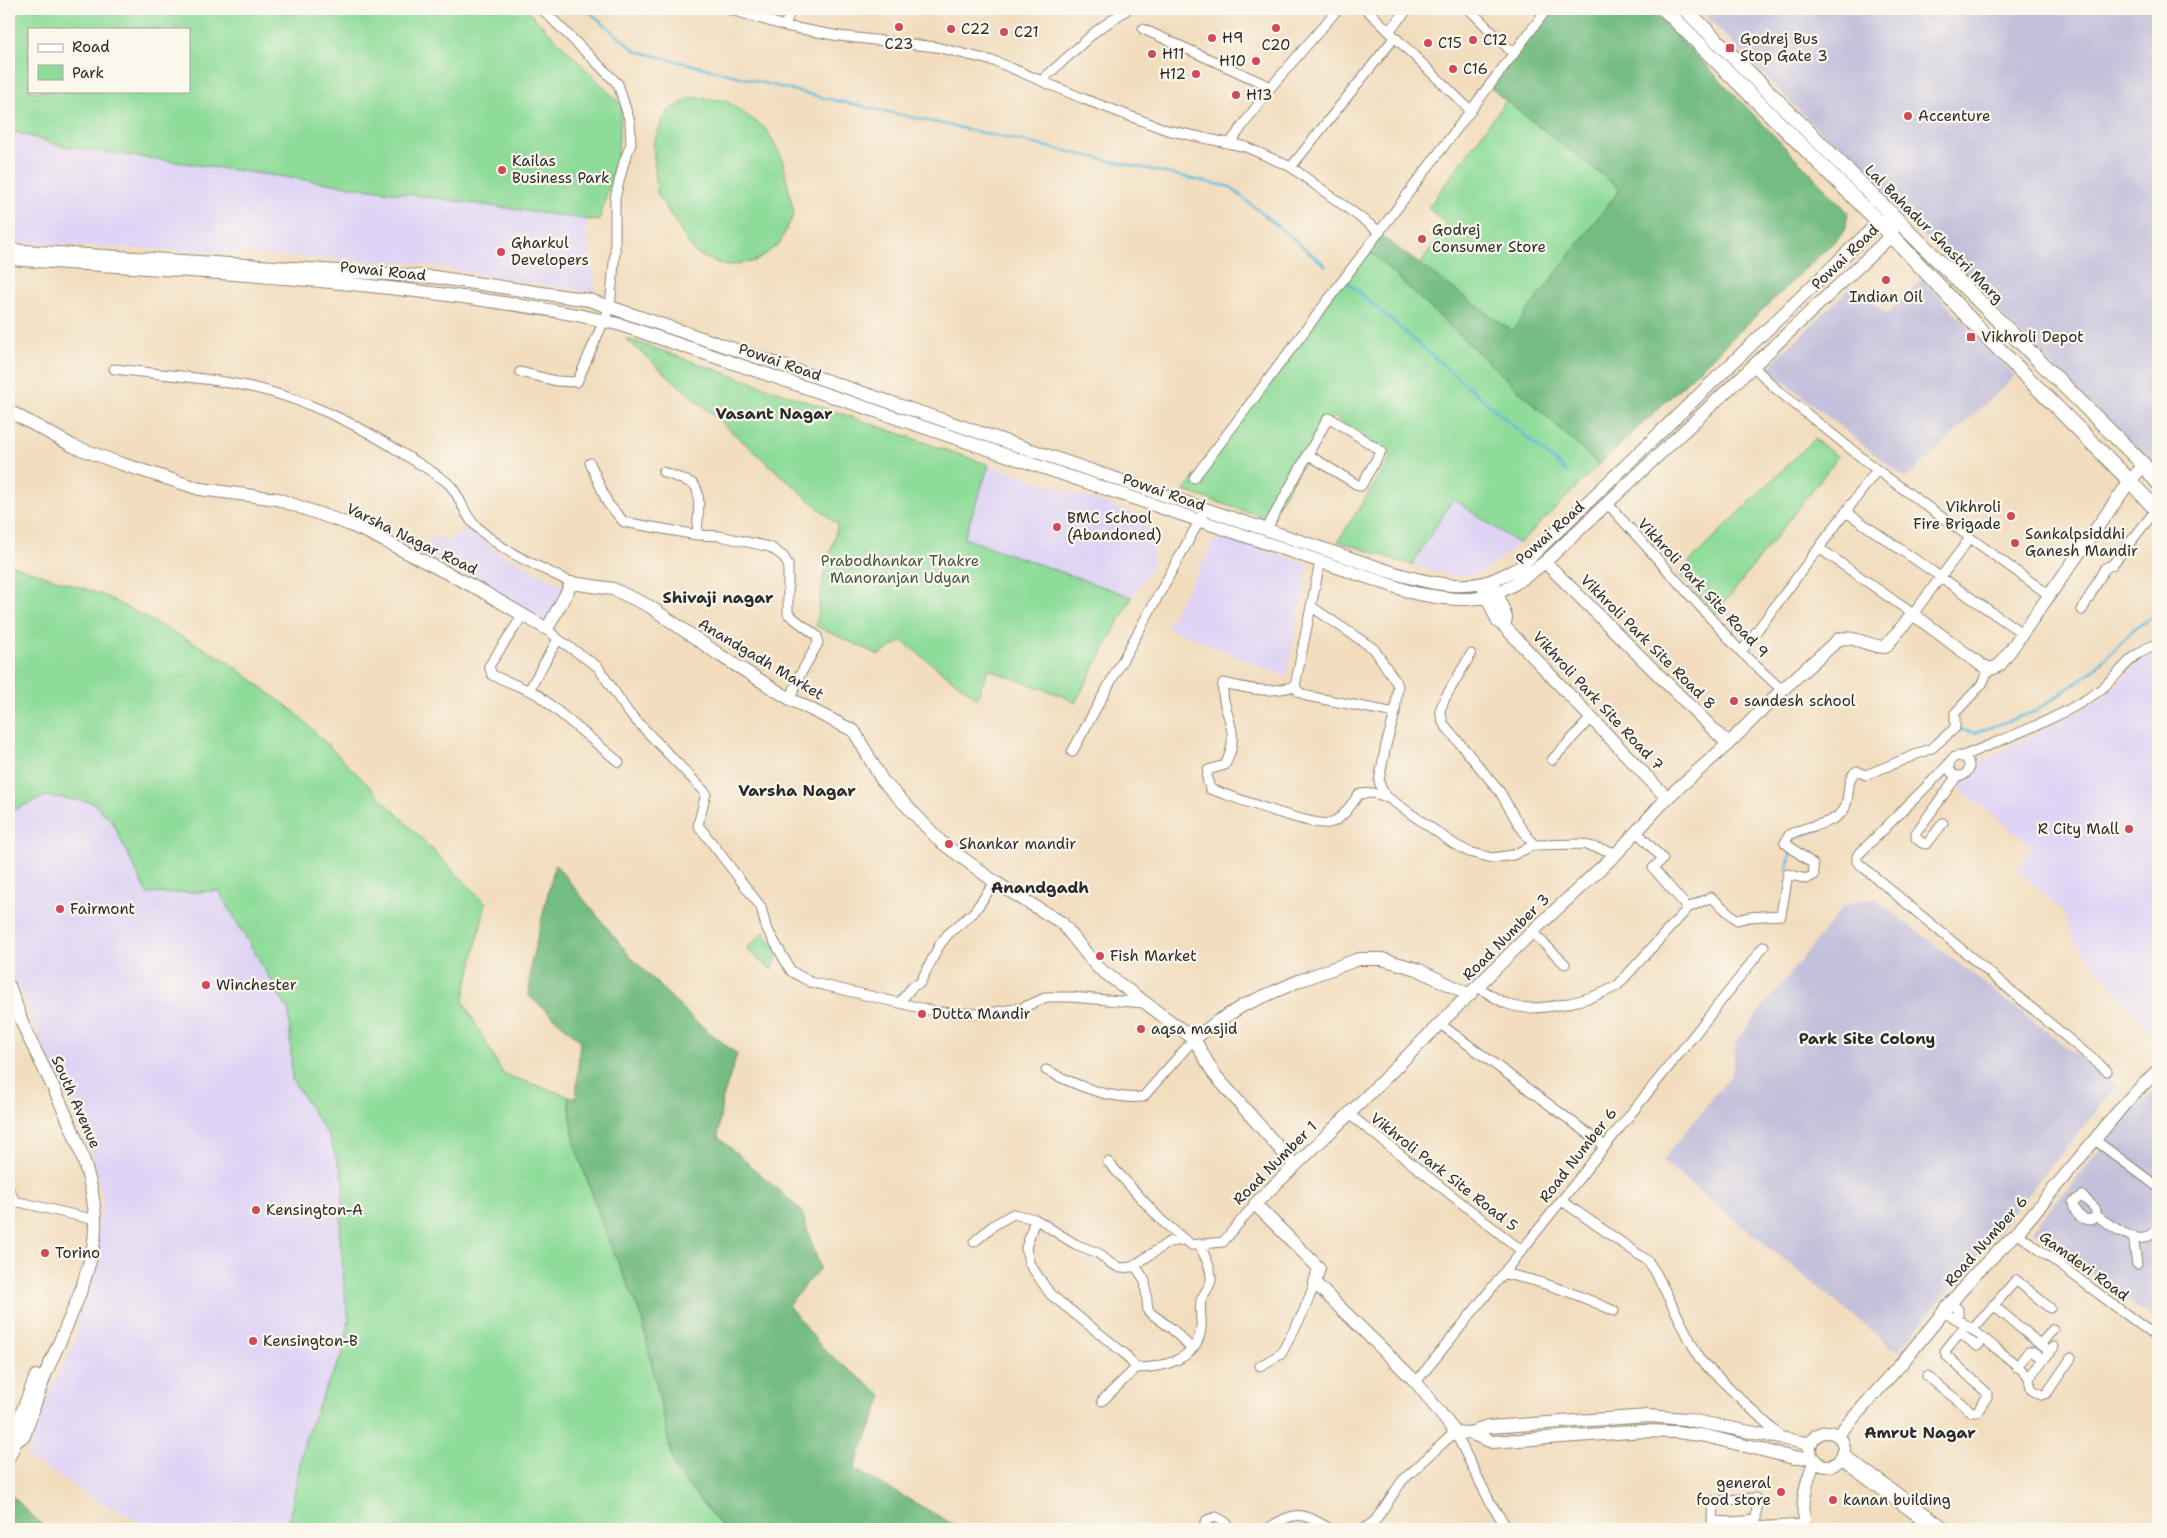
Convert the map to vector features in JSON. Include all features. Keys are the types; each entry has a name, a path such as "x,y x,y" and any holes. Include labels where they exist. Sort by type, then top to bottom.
{"main road":[{"name":"Lal Bahadur Shastri Marg","path":"1664,9 1892,235 1983,333 2130,481 2157,511"},
{"name":"Lal Bahadur Shastri Marg","path":"1684,9 2144,465 2158,483"},
{"path":"1983,333 1996,320"}],"street":[{"path":"520,372 556,381 577,382 610,307 615,253 615,198 624,162 631,144 630,122 618,84 542,9"},
{"path":"728,9 785,26 839,36 936,46 997,62 1167,130 1246,147 1291,167 1380,232"},
{"path":"785,26 791,9"},
{"path":"1041,81 1096,31 1128,9"},
{"path":"1230,143 1271,87 1338,9"},
{"path":"1366,9 1470,111"},
{"path":"1291,167 1392,34 1408,9"},
{"path":"1469,9 1514,54"},
{"path":"1194,478 1547,9"},
{"path":"1143,29 1271,87"},
{"name":"Powai Road","path":"9,250 48,257 431,292 581,315 727,354 1206,509 1417,580 1451,585 1488,581 1519,568 1879,222 1894,218 1892,235 1545,562 1517,584 1492,596 1452,600 1414,593 1199,521 727,354 589,300 434,277 48,257 9,259"},
{"path":"1754,367 1776,389 1877,470 2048,595"},
{"path":"114,369 245,386 284,396 384,441 449,484 463,504 470,520 490,540 507,551 572,583 547,629 598,667 628,712 706,793 698,825 761,907 766,926 792,971 810,982 938,1012 982,1014 1022,1008 1047,997 1144,1003"},
{"name":"Varsha Nagar Road","path":"9,411 73,446 119,463 200,489 277,500 348,524 482,591 547,629"},
{"path":"1266,530 1307,454 1329,418 1381,451 1359,486 1307,454"},
{"path":"590,463 608,504 624,522 696,535 720,536 770,547 784,557 788,565 788,614 817,636 818,643 800,675 790,699"},
{"path":"1819,548 1980,664 1989,668 2000,666 2048,595 2130,481 2144,465"},
{"path":"1741,652 1877,470"},
{"path":"663,472 694,484 698,489 696,535"},
{"name":"Vikhroli Park Site Road 9","path":"1607,503 1741,652 1782,690"},
{"path":"1072,752 1206,509"},
{"path":"2082,610 2106,568 2112,565 2157,511"},
{"path":"1846,512 2022,633"},
{"path":"1913,614 1970,538"},
{"path":"1320,562 1295,686 1299,692 1307,696 1395,713"},
{"name":"Vikhroli Park Site Road 8","path":"1545,562 1728,744"},
{"name":"Vikhroli Park Site Road 7","path":"1488,581 1498,622 1505,620 1591,718 1668,798"},
{"name":"Anandgadh Market","path":"572,583 613,588 649,606 721,656 790,699 854,731 882,780 941,842 995,882 1062,924 1097,967 1194,1040 1214,1074 1295,1166"},
{"path":"1505,620 1517,584"},
{"path":"1312,606 1374,649 1398,685 1395,713 1386,745 1380,781 1381,788 1387,797"},
{"name":"Road Number 3","path":"1194,1040 1218,1021 1244,1005 1301,980 1359,959 1382,959 1417,968 1474,991 1532,932 1616,853 1668,798 1839,639 1848,637 1874,647 1885,647 1913,614"},
{"path":"523,615 489,666 489,671 492,675 537,694 619,762"},
{"path":"529,690 558,639"},
{"path":"2107,1071 1857,862 1857,856 1954,758 1961,757 2071,709 2098,692 2147,647 2158,644"},
{"path":"1471,654 1440,710 1443,723 1500,792 1519,825 1534,845"},
{"path":"1474,991 1508,1004 1548,1008 1605,992 1617,986 1628,975 1688,908 1711,897 1737,920 1749,916 1781,915 1788,874 1806,879 1814,875 1814,864 1785,843 1789,835 1834,818 1843,810 1849,797 1850,779 1857,771 1866,775 1932,748 1955,728 1955,713 1982,684 1989,668"},
{"path":"1295,686 1277,692 1253,690 1223,683 1222,692 1232,724 1232,752 1225,765 1208,770 1207,778 1210,789 1297,818 1328,823 1342,816 1359,794 1373,793 1387,797 1454,844 1469,852 1492,858 1513,855 1534,845 1582,844 1616,853"},
{"path":"1552,760 1591,718"},
{"path":"1950,764 1951,772 1957,776 1964,775 1969,769 1968,761 1961,757"},
{"path":"1943,823 1927,844 1922,843 1916,838 1916,834 1957,776"},
{"path":"1636,832 1663,859 1654,868 1688,908"},
{"path":"900,1002 913,986 920,983 939,946 948,934 974,912 995,882"},
{"path":"1532,932 1565,964"},
{"name":"Road Number 6","path":"1416,1382 1505,1274 1764,946"},
{"name":"South Avenue","path":"9,986 24,1028 61,1102 82,1154 92,1197 94,1220 93,1245 88,1269 24,1436 16,1441 10,1457"},
{"name":"Road Number 1","path":"1185,1240 1192,1245 1224,1242 1255,1204 1349,1114 1439,1022 1474,991"},
{"path":"9,1008 47,1085 75,1151 87,1206 87,1247 72,1293 44,1356 13,1435 16,1441"},
{"path":"1439,1022 1605,1146"},
{"path":"1046,1070 1072,1083 1096,1090 1130,1098 1143,1096 1194,1040"},
{"name":"Road Number 6","path":"1838,1435 1973,1276 2017,1233 2127,1101 2158,1070"},
{"name":"Vikhroli Park Site Road 5","path":"1349,1114 1522,1251"},
{"path":"2095,1140 2158,1187"},
{"path":"1108,1162 1161,1220 1185,1240"},
{"path":"9,1190 12,1205 19,1202 87,1218"},
{"path":"1562,1201 1648,1261 1656,1273 1700,1360 1782,1438 1812,1454 1819,1464 1830,1466 1842,1457 1844,1444 1838,1435 1833,1432 1822,1432 1817,1435 1812,1454 1806,1481 1802,1504 1804,1526 1737,1528 1733,1522"},
{"path":"1255,1204 1319,1268 1302,1314 1281,1354 1260,1366"},
{"path":"974,1242 994,1225 1013,1214 1035,1219 1075,1244 1098,1253 1110,1263 1120,1268 1135,1265 1169,1242 1185,1240"},
{"path":"2097,1216 2133,1236 2145,1238 2158,1230"},
{"path":"1035,1219 1026,1248 1029,1263 1050,1294 1125,1354 1136,1368"},
{"name":"Gamdevi Road","path":"2017,1233 2158,1338"},
{"path":"2133,1236 2137,1264"},
{"path":"1102,1401 1122,1379 1136,1368 1155,1368 1172,1363 1192,1349 1201,1330 1201,1301 1211,1280 1208,1264 1199,1244"},
{"path":"1135,1265 1145,1282 1148,1311 1172,1329 1192,1349"},
{"path":"1505,1274 1529,1278 1614,1311"},
{"path":"1927,1376 1972,1412 1977,1412 1987,1393 1946,1355 1945,1351 1960,1333 1993,1305 2016,1280 2050,1308"},
{"path":"1315,1283 1416,1382 1455,1432 1491,1504 1508,1529"},
{"path":"1993,1305 2040,1344 2051,1349 2029,1377"},
{"path":"1947,1308 1951,1318 1958,1319 1969,1327 2029,1377 2032,1390 2041,1395 2047,1393 2071,1358"},
{"path":"2040,1344 2053,1329"},
{"path":"1960,1333 1974,1346 1977,1346 1984,1339"},
{"path":"2017,1367 2028,1352 2032,1352 2043,1359"},
{"path":"1470,1433 1488,1427 1649,1416 1679,1419 1782,1438"},
{"path":"1677,1432 1679,1419"},
{"path":"1585,1421 1585,1435"},
{"path":"1527,1424 1527,1440"},
{"path":"1364,1529 1376,1520 1402,1481 1455,1432 1470,1433 1492,1442 1644,1431 1677,1432 1706,1436 1794,1458 1812,1454"},
{"path":"1756,1448 1758,1433"},
{"path":"1842,1457 1934,1529"},
{"path":"1842,1457 1948,1529"},
{"path":"1756,1498 1756,1520 1733,1522 1712,1521 1713,1500 1756,1498"},
{"path":"1266,1529 1284,1519 1299,1514 1311,1518 1330,1529"},
{"path":"1202,1529 1208,1520 1216,1517 1232,1529"}],"shaded area":[{"path":"1699,9 2158,9 2158,473"},
{"path":"9,130 56,146 423,184 585,212 595,293 414,263 9,242"},
{"path":"1922,279 2015,376 1906,479 1767,368 1852,286 1887,315"},
{"name":"BMC School (Abandoned)","path":"989,465 1139,515 1154,544 1152,568 1132,597 964,538"},
{"path":"1453,498 1519,544 1483,572 1454,576 1412,565"},
{"path":"467,527 495,550 567,587 547,622 423,553 435,536 447,542"},
{"path":"1228,537 1309,565 1286,677 1166,627 1214,542"},
{"name":"R City Mall","path":"2154,649 2158,649 2158,1041 2075,941 2063,912 2017,870 2032,846 1960,789 1982,761 2099,701"},
{"path":"46,796 92,802 112,821 147,894 219,891 289,1012 292,1079 330,1139 344,1181 340,1235 345,1296 349,1319 343,1354 326,1387 305,1439 289,1520 289,1529 155,1529 91,1497 27,1457 52,1386 74,1344 103,1200 91,1150 50,1063 22,994 9,970 9,812"},
{"path":"1873,897 2117,1086 1898,1352 1662,1161 1732,1074 1736,1041 1844,906"},
{"path":"2158,1089 2158,1323 2033,1230 2136,1107"}],"green space":[{"path":"9,9 526,9 622,105 617,158 599,221 62,146 9,130"},
{"path":"1552,9 1651,9 1848,212 1845,231 1599,465 1367,249 1378,234 1512,331 1620,189 1490,87"},
{"path":"691,97 726,101 765,128 782,158 794,214 779,244 756,261 725,266 695,253 657,193 653,144 666,113"},
{"path":"1506,101 1620,189 1512,332 1420,265 1447,225 1428,208"},
{"path":"1367,249 1599,465 1519,544 1453,499 1412,565 1338,541 1392,457 1333,416 1269,519 1184,491"},
{"name":"Prabodhankar Thakre Manoranjan Udyan","path":"625,338 989,465 964,538 1132,597 1075,703 1065,697 988,669 977,698 902,641 879,655 816,626 824,574 838,525"},
{"path":"1814,439 1838,457 1716,614 1678,573"},
{"path":"9,564 103,595 224,659 296,713 486,903 463,1001 503,1074 568,1096 575,1146 610,1244 641,1315 675,1470 724,1529 289,1529 289,1520 305,1439 326,1387 343,1354 349,1319 345,1296 340,1235 344,1181 330,1139 292,1079 289,1012 219,891 147,894 112,821 92,802 46,796 9,812"},
{"path":"555,864 629,955 695,1021 737,1054 722,1101 718,1137 801,1210 820,1268 788,1305 824,1350 883,1396 854,1469 962,1529 724,1529 675,1470 641,1315 610,1244 575,1146 568,1096 576,1098 580,1040 529,996 531,963"},
{"path":"764,932 778,953 772,970 746,949"},
{"path":"9,1493 45,1528 45,1529 9,1529"}],"waterway":[{"path":"586,9 636,51 824,98 1230,187 1326,266"},
{"path":"1346,281 1567,472"},
{"path":"1958,729 1975,733 2036,711 2091,672 2139,625 2155,616 2158,611"},
{"path":"1852,791 1857,780 1863,777"},
{"path":"1793,844 1795,838 1823,828"},
{"path":"1787,871 1791,850"}],"place":[{"name":"C23","path":"899,27"},
{"name":"C20","path":"1276,28"},
{"name":"C22","path":"951,29"},
{"name":"C21","path":"1004,32"},
{"name":"H9","path":"1212,38"},
{"name":"C12","path":"1473,40"},
{"name":"C15","path":"1428,43"},
{"name":"Godrej Bus Stop Gate 3","path":"1730,48"},
{"name":"H11","path":"1152,54"},
{"name":"H10","path":"1256,61"},
{"name":"C16","path":"1453,69"},
{"name":"H12","path":"1196,74"},
{"name":"H13","path":"1236,95"},
{"name":"Accenture","path":"1908,116"},
{"name":"Kailas Business Park","path":"502,170"},
{"name":"Godrej Consumer Store","path":"1422,239"},
{"name":"Gharkul Developers","path":"501,252"},
{"name":"Indian Oil","path":"1886,280"},
{"name":"Vikhroli Depot","path":"1971,337"},
{"name":"Vikhroli Fire Brigade","path":"2011,516"},
{"name":"BMC School (Abandoned)","path":"1057,527"},
{"name":"Sankalpsiddhi Ganesh Mandir","path":"2015,543"},
{"name":"sandesh school","path":"1734,701"},
{"name":"R City Mall","path":"2129,829"},
{"name":"Shankar mandir","path":"949,844"},
{"name":"Fairmont","path":"60,909"},
{"name":"Fish Market","path":"1100,956"},
{"name":"Winchester","path":"206,985"},
{"name":"Dutta Mandir","path":"922,1014"},
{"name":"aqsa masjid","path":"1141,1029"},
{"name":"Kensington-A","path":"256,1210"},
{"name":"Torino","path":"45,1253"},
{"name":"Kensington-B","path":"253,1341"},
{"name":"general food store","path":"1781,1492"},
{"name":"kanan building","path":"1833,1500"}],"district":[{"name":"Vasant Nagar","path":"774,413"},
{"name":"Shivaji nagar","path":"718,597"},
{"name":"Varsha Nagar","path":"797,790"},
{"name":"Anandgadh","path":"1040,887"},
{"name":"Park Site Colony","path":"1867,1038"},
{"name":"Amrut Nagar","path":"1920,1432"}]}
